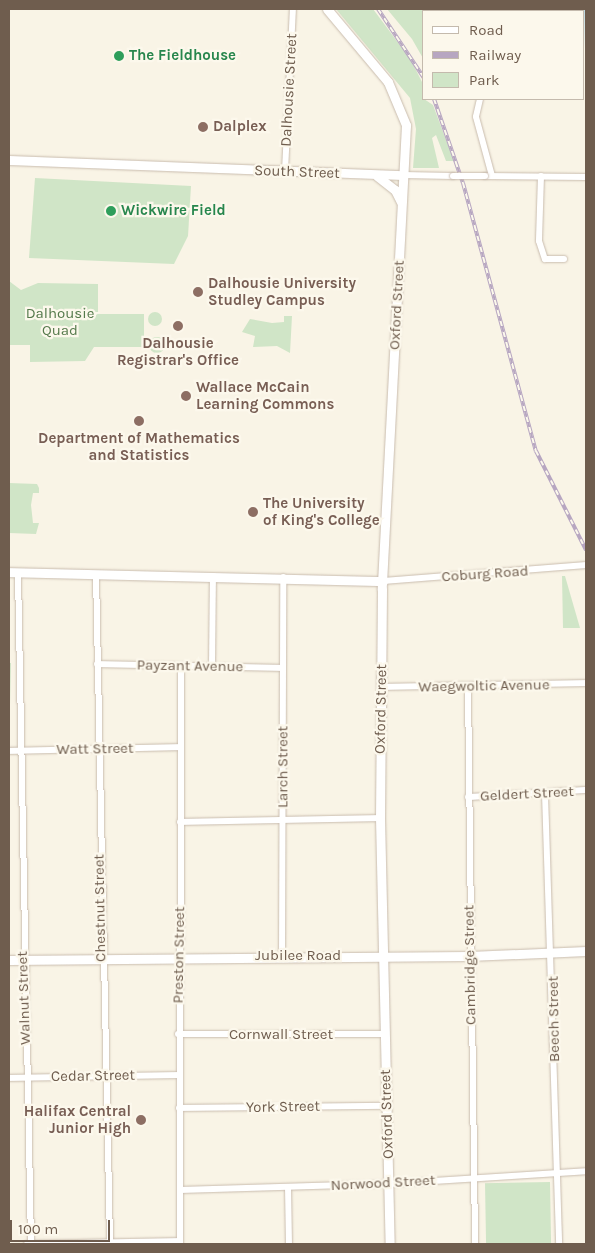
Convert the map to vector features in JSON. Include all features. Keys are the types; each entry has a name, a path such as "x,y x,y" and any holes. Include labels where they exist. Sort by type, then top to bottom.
{"main road":[{"name":"Oxford Street","path":"327,9 388,82 403,108 404,175 383,581 381,687 382,956 390,1184 390,1244"},
{"name":"South Street","path":"9,160 404,175"},
{"path":"374,175 395,190 402,205"},
{"path":"13,572 283,577 383,581"},
{"name":"Jubilee Road","path":"9,960 179,956 469,956 586,951"}],"street":[{"name":"Dalhousie Street","path":"285,171 293,9"},
{"path":"480,100 476,117 488,176"},
{"name":"South Street","path":"404,175 586,177"},
{"path":"541,176 539,241 545,259 564,259"},
{"name":"Coburg Road","path":"383,581 586,564"},
{"name":"Walnut Street","path":"13,572 20,751 22,960 31,1244"},
{"name":"Chestnut Street","path":"96,574 101,958 110,1242"},
{"path":"212,666 213,576"},
{"name":"Larch Street","path":"282,956 283,577"},
{"name":"Payzant Avenue","path":"97,664 283,668"},
{"name":"Preston Street","path":"180,1243 177,1076 181,666"},
{"name":"Waegwoltic Avenue","path":"381,687 586,683"},
{"name":"Cambridge Street","path":"468,686 469,956 477,1178 475,1244"},
{"name":"Watt Street","path":"9,751 181,747"},
{"name":"Geldert Street","path":"468,797 545,794 586,790"},
{"name":"Beech Street","path":"545,794 552,952 559,1244"},
{"path":"180,822 283,818 380,818"},
{"name":"Cornwall Street","path":"178,1034 385,1034"},
{"name":"Cedar Street","path":"9,1078 177,1076"},
{"name":"York Street","path":"178,1108 387,1106"},
{"name":"Norwood Street","path":"180,1190 390,1184 586,1171"},
{"path":"288,1187 289,1244"},
{"path":"27,1244 180,1243"}],"green space":[{"path":"336,9 373,9 411,60 422,82 422,100 433,105 454,161 446,161 436,135 432,138 439,168 413,168 416,129 410,98"},
{"path":"387,9 426,9 422,10 422,56 412,39"},
{"name":"Wickwire Field","path":"35,178 191,186 188,236 174,264 29,258"},
{"name":"Dalhousie Quad","path":"9,281 21,290 38,283 98,284 98,314 144,314 144,347 94,347 85,361 30,362 30,345 9,345"},
{"path":"152,312 158,312 162,319 158,326 152,326 148,322 148,316"},
{"path":"284,316 292,316 290,353 277,346 253,347 255,336 242,332 250,319 272,323 284,322"},
{"path":"157,337 165,345 157,353 149,345"},
{"path":"9,483 37,484 39,493 33,493 31,505 33,523 39,523 36,534 9,533"},
{"path":"562,576 565,576 580,628 563,628"},
{"path":"9,663 11,663 9,746"},
{"path":"550,1182 551,1244 486,1244 485,1183"}],"water":[{"path":"529,9 586,9 586,88 585,10"}],"railway":[{"path":"378,9 422,75"},
{"path":"434,100 463,183 536,451 586,550"}],"place":[{"name":"The Fieldhouse","path":"119,56"},
{"name":"Dalplex","path":"203,127"},
{"name":"Wickwire Field","path":"111,211"},
{"name":"Dalhousie University Studley Campus","path":"198,292"},
{"name":"Dalhousie Registrar's Office","path":"178,326"},
{"name":"Wallace McCain Learning Commons","path":"186,396"},
{"name":"Department of Mathematics and Statistics","path":"139,421"},
{"name":"The University of King's College","path":"253,512"},
{"name":"Halifax Central Junior High","path":"141,1120"}]}
